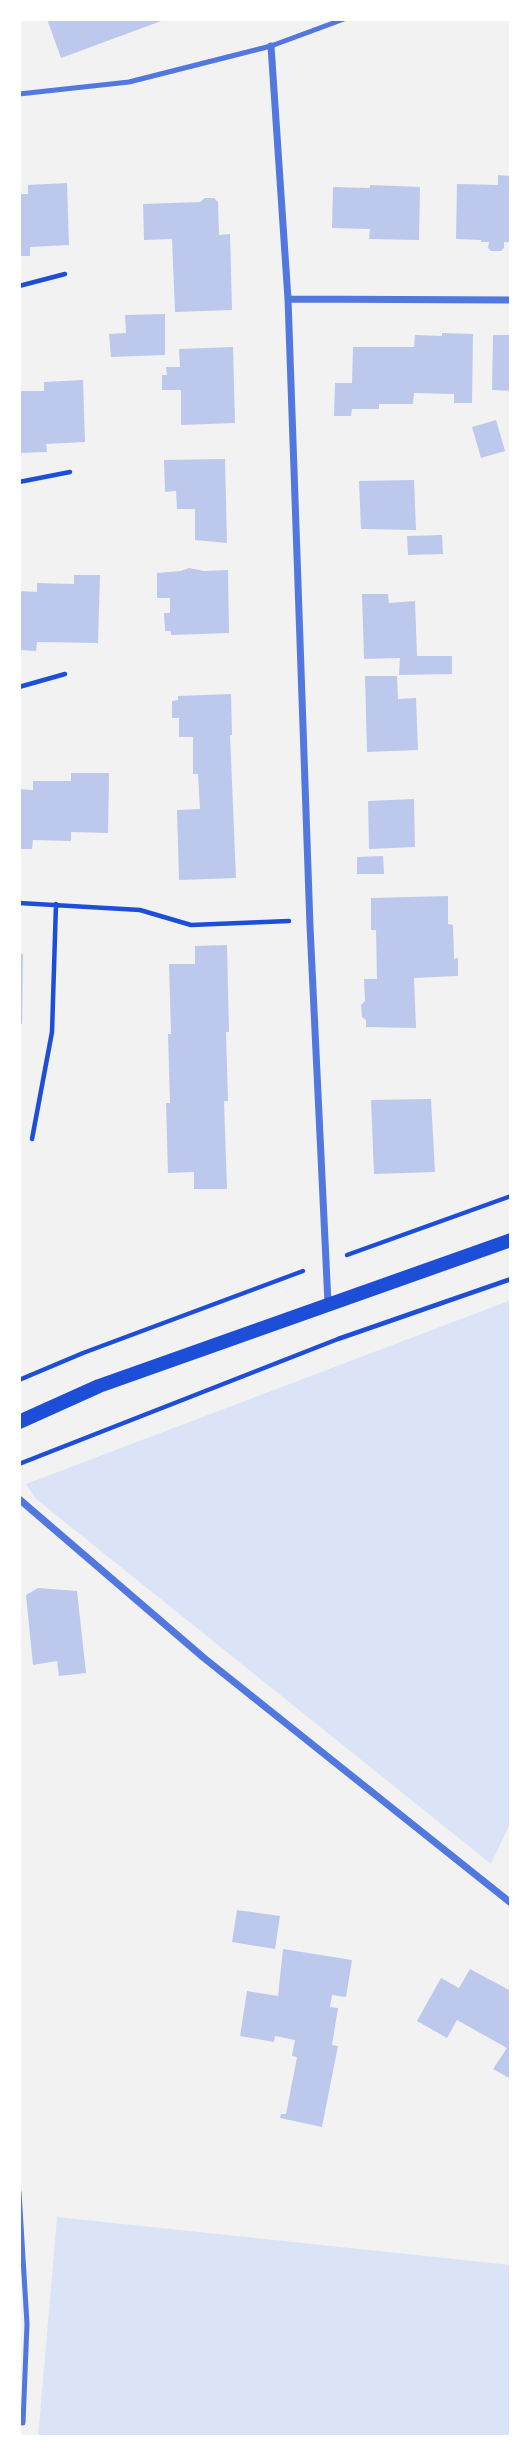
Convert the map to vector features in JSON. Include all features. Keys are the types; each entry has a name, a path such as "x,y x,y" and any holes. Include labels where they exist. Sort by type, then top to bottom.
{"main road":[{"path":"19,1422 99,1386 511,1240"}],"street":[{"path":"271,46 288,299 310,920 328,1303"},
{"path":"288,299 511,300"},
{"path":"19,1499 204,1658 511,1903"}],"lane":[{"path":"19,94 129,82 271,46 344,19"},
{"path":"19,2192 27,2323 23,2423"}],"path":[{"path":"19,286 65,274"},
{"path":"19,482 70,472"},
{"path":"19,687 65,674"},
{"path":"19,903 140,910 191,925 310,920"},
{"path":"32,1139 52,1032 56,904"},
{"path":"19,1380 83,1353 326,1262 511,1196"},
{"path":"19,1464 338,1339 511,1279"}],"shaded area":[{"path":"511,1300 511,1822 491,1864 36,1499 26,1484"},
{"path":"57,2217 511,2265 511,2437 38,2437"}],"building":[{"path":"47,19 164,19 164,20 61,58"},
{"path":"498,175 511,176 511,242 504,242 501,251 491,251 488,248 489,242 456,239 457,184 498,185"},
{"path":"67,183 69,245 30,247 30,256 19,256 19,194 28,194 28,185"},
{"path":"370,185 420,187 419,240 369,239 370,229 332,228 333,187 370,188"},
{"path":"205,198 214,198 218,202 219,235 230,234 232,310 175,312 172,239 144,240 143,204 200,202"},
{"path":"165,314 165,355 111,357 109,334 126,333 125,315"},
{"path":"442,333 473,334 472,403 454,403 454,394 414,393 413,404 379,404 379,409 352,409 351,416 334,416 335,383 352,383 353,347 414,347 415,335 442,336"},
{"path":"493,335 511,335 511,391 492,390"},
{"path":"233,347 235,423 181,425 181,390 162,390 162,375 167,375 166,367 180,367 179,349"},
{"path":"83,380 85,442 46,444 47,452 19,453 19,391 44,391 44,382"},
{"path":"496,420 505,451 481,458 472,427"},
{"path":"225,459 227,543 195,540 195,509 177,509 176,491 165,492 164,460"},
{"path":"414,480 416,530 361,529 359,481"},
{"path":"442,535 443,554 408,555 407,536"},
{"path":"189,568 204,571 228,570 229,633 171,635 171,631 165,631 164,613 170,613 170,598 157,598 157,573"},
{"path":"74,575 100,575 98,643 37,642 36,651 19,650 19,591 37,592 37,583 74,584"},
{"path":"362,594 388,594 389,603 415,601 417,656 452,656 452,674 399,675 400,658 364,659"},
{"path":"365,676 397,676 398,699 416,698 418,750 367,752"},
{"path":"231,694 230,735 236,878 179,880 177,810 200,809 198,774 193,774 193,737 179,737 179,718 172,718 172,701 178,700 178,696"},
{"path":"71,773 109,773 108,833 71,832 71,841 33,840 32,849 19,849 19,789 33,790 33,781 71,781"},
{"path":"414,799 415,847 369,849 368,801"},
{"path":"383,856 384,874 357,874 357,857"},
{"path":"448,896 448,924 453,925 454,959 458,958 458,976 414,978 416,1028 366,1027 361,1005 365,1001 364,979 377,979 376,930 371,930 371,898"},
{"path":"227,945 228,1101 224,1101 227,1189 194,1189 194,1172 168,1173 166,1103 170,1103 168,1034 171,1034 169,964 195,964 195,946"},
{"path":"19,954 23,954 22,1024 19,1023"},
{"path":"431,1099 435,1172 374,1174 371,1100"},
{"path":"38,1588 77,1591 86,1673 59,1676 57,1661 33,1665 26,1595"},
{"path":"237,1910 280,1916 275,1949 232,1942"},
{"path":"283,1949 352,1960 346,1997 332,1995 330,2007 338,2008 332,2045 338,2046 322,2127 280,2118 281,2114 286,2114 297,2057 292,2056 295,2040 275,2036 274,2042 240,2036 247,1991 278,1996"},
{"path":"470,1969 511,1991 511,2079 493,2069 507,2048 457,2020 447,2038 417,2021 441,1978 459,1988"}]}
